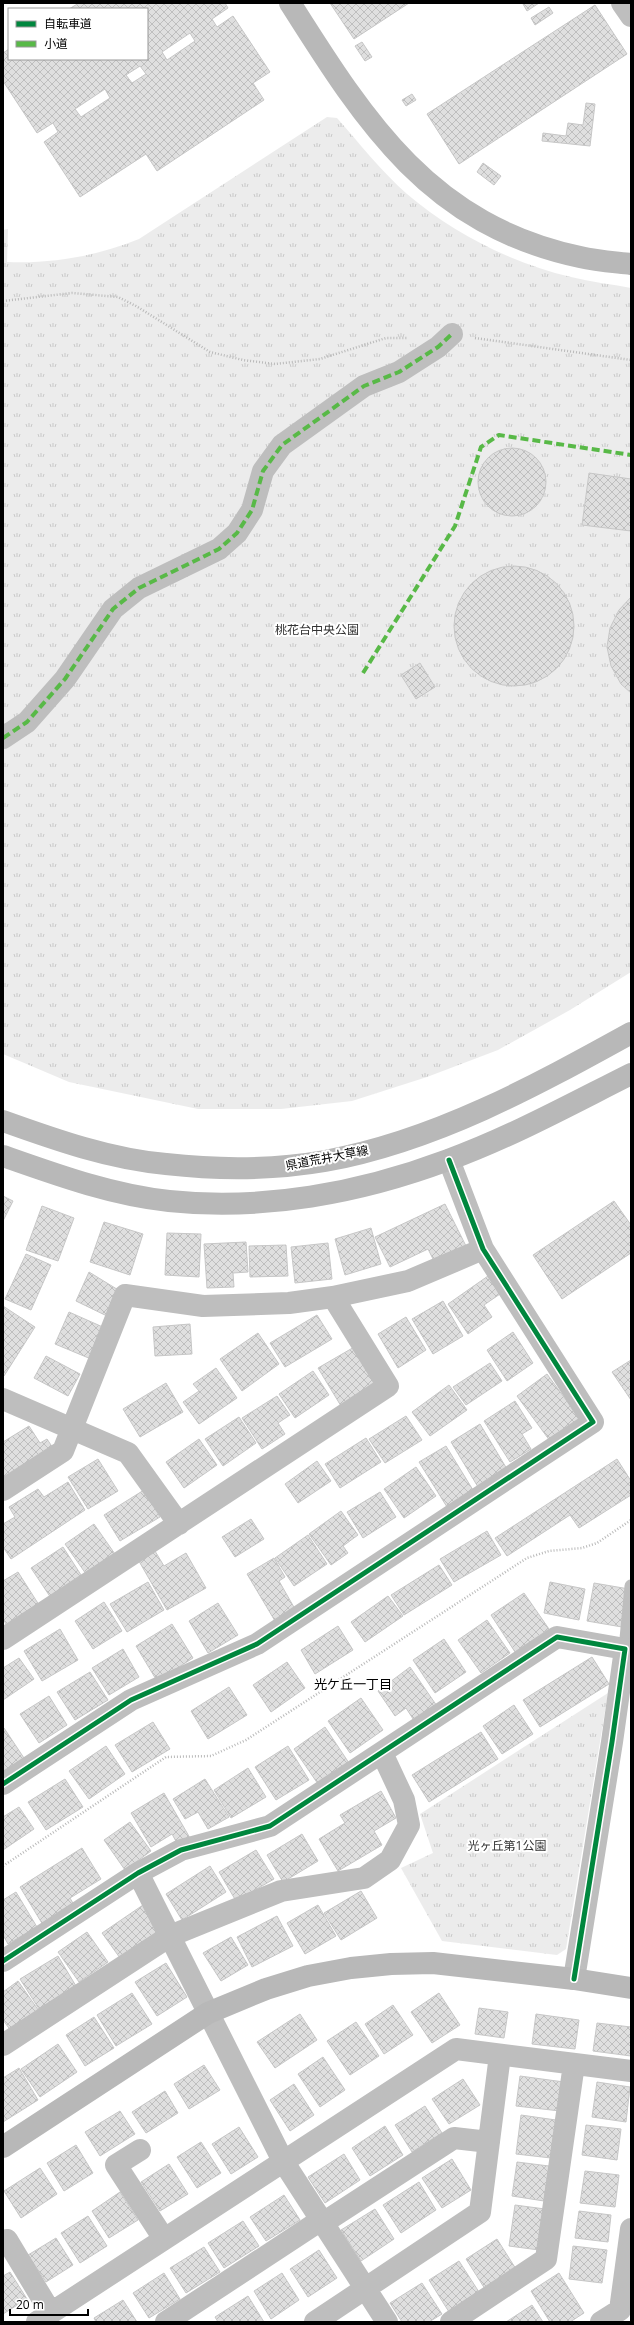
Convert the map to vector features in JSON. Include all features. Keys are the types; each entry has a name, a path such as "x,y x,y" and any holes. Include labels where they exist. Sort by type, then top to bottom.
{"main road":[{"path":"290,3 342,85 368,120 395,152 440,192 483,221 518,237 580,257 631,264"},
{"name":"県道荒井大草線","path":"3,1121 52,1138 109,1154 165,1164 222,1168 280,1167 326,1160 370,1150 433,1130 503,1101 631,1033"},
{"path":"3,1156 105,1189 168,1201 227,1204 286,1200 332,1193 380,1183 449,1160 519,1129 631,1074"},
{"path":"3,2147 208,2013 266,1989 308,1976 351,1968 385,1964 433,1963 574,1979 631,1988"}],"street":[{"path":"622,3 631,16"},
{"path":"3,738 27,722 65,679 113,609 139,588 219,549 237,533 252,510 263,471 282,445 364,386 398,372 438,347 452,334"},
{"path":"3,1784 131,1700 257,1644 593,1422 483,1249 449,1160"},
{"path":"3,1490 63,1451 71,1427 124,1295 203,1306 289,1303 333,1297 408,1281 483,1249"},
{"path":"3,1639 388,1386 333,1297"},
{"path":"3,1399 128,1452 179,1524"},
{"path":"3,1961 138,1873 181,1850 270,1826 557,1637 625,1649 612,1742 574,1979"},
{"path":"3,2045 170,1936 281,1891 364,1878 390,1860 409,1825 404,1800 382,1753"},
{"path":"138,1873 283,2161 387,2322"},
{"path":"3,2243 7,2240 44,2318 456,2049 631,2071"},
{"path":"314,2322 366,2289 480,2212 500,2055"},
{"path":"451,2322 546,2260 574,2064"},
{"path":"166,2322 454,2138 489,2142"},
{"path":"140,2150 116,2165 164,2239"},
{"path":"601,2322 620,2310 631,2229"}],"lane":[{"path":"625,1649 631,1586"}],"path":[{"path":"3,301 72,293 118,297 136,306 210,352 243,360 275,364 320,359 386,338 413,337"},
{"path":"452,334 631,360"},
{"path":"3,1866 166,1757 211,1756 246,1740 527,1558 550,1551 582,1548 597,1543 631,1520"}],"green space":[{"name":"桃花台中央公園","path":"327,117 337,118 379,167 407,194 444,222 464,234 484,245 527,264 578,279 631,288 631,972 570,1010 498,1050 427,1077 352,1101 281,1109 198,1109 69,1082 3,1054 3,230 8,229 7,262 41,262 74,258 123,245 139,239"},
{"name":"光ヶ丘第1公園","path":"608,1693 566,1949 557,1955 442,1941 401,1868 433,1853 420,1814"}],"building":[{"path":"79,3 225,3 228,8 212,19 217,27 233,16 270,72 253,83 264,100 157,171 146,154 80,197 44,142 58,132 53,123 37,133 3,81 3,53 8,50 8,60 148,60 148,8 71,8","holes":["190,33 195,41 167,60 162,52","140,66 146,74 132,83 126,75","105,89 110,98 81,117 75,109"]},
{"path":"330,3 409,3 354,39"},
{"path":"539,3 527,11 523,4"},
{"path":"595,5 627,54 459,164 427,114"},
{"path":"549,7 553,13 535,25 531,18"},
{"path":"362,42 372,57 365,61 355,46"},
{"path":"412,94 416,100 406,106 402,100"},
{"path":"586,103 595,104 590,146 542,141 543,133 566,136 568,123 583,125"},
{"path":"483,163 501,176 494,185 477,172"},
{"path":"505,448 519,448 531,453 541,463 546,475 546,489 541,501 531,511 519,516 505,516 493,511 483,501 478,489 478,475 483,463 493,453"},
{"path":"589,473 631,479 631,531 582,525"},
{"path":"514,566 537,571 547,576 556,584 564,593 569,603 574,626 569,649 564,659 556,668 547,676 537,681 514,686 491,681 481,676 472,668 464,659 459,649 454,626 459,603 464,593 472,584 481,576 491,571"},
{"path":"631,597 631,693 621,684 611,666 607,647 610,628 619,610"},
{"path":"420,663 435,687 416,699 401,675"},
{"path":"3,1196 13,1201 3,1221"},
{"path":"614,1201 631,1225 631,1253 562,1299 533,1255"},
{"path":"445,1204 468,1250 436,1265 428,1249 390,1267 375,1237"},
{"path":"42,1206 74,1218 58,1261 26,1250"},
{"path":"104,1222 143,1234 130,1275 90,1262"},
{"path":"371,1228 381,1264 345,1275 335,1239"},
{"path":"167,1233 201,1234 199,1277 165,1275"},
{"path":"246,1242 248,1272 233,1273 234,1287 207,1288 204,1244"},
{"path":"328,1243 332,1279 295,1283 291,1247"},
{"path":"286,1245 288,1276 250,1277 249,1246"},
{"path":"26,1254 51,1265 31,1310 5,1299"},
{"path":"89,1272 120,1291 109,1317 76,1301"},
{"path":"488,1276 500,1294 484,1305 492,1317 468,1334 448,1304"},
{"path":"443,1301 463,1336 433,1354 412,1319"},
{"path":"3,1306 35,1327 4,1376 3,1376"},
{"path":"69,1312 105,1328 91,1359 55,1344"},
{"path":"317,1315 332,1339 285,1367 270,1343"},
{"path":"406,1317 426,1350 398,1368 378,1334"},
{"path":"190,1324 192,1354 155,1356 153,1327"},
{"path":"513,1332 533,1363 507,1381 487,1350"},
{"path":"258,1333 279,1364 242,1391 220,1359"},
{"path":"356,1346 378,1382 341,1406 318,1368"},
{"path":"46,1356 80,1374 68,1396 34,1378"},
{"path":"631,1360 631,1400 612,1372"},
{"path":"490,1363 502,1381 466,1405 453,1387"},
{"path":"216,1368 237,1398 199,1424 183,1402 199,1391 193,1384"},
{"path":"313,1371 329,1395 295,1418 279,1394"},
{"path":"547,1374 580,1419 550,1441 517,1396"},
{"path":"166,1383 183,1412 140,1437 123,1409"},
{"path":"449,1385 467,1410 430,1436 412,1412"},
{"path":"277,1396 290,1415 278,1423 285,1434 262,1449 242,1418"},
{"path":"515,1401 532,1428 522,1434 531,1449 510,1462 484,1421"},
{"path":"406,1416 422,1440 385,1463 369,1439"},
{"path":"239,1417 256,1443 223,1466 205,1439"},
{"path":"480,1424 507,1469 478,1487 451,1442"},
{"path":"29,1426 40,1443 47,1439 57,1454 3,1489 3,1442"},
{"path":"366,1438 381,1462 340,1488 325,1464"},
{"path":"199,1439 217,1465 184,1488 166,1462"},
{"path":"446,1446 473,1490 447,1507 419,1462"},
{"path":"98,1459 118,1491 88,1509 68,1477"},
{"path":"617,1459 631,1481 631,1495 579,1528 570,1515 507,1556 495,1538"},
{"path":"317,1461 331,1481 298,1503 285,1484"},
{"path":"416,1467 436,1496 404,1518 384,1489"},
{"path":"68,1482 85,1510 11,1559 3,1547 3,1524 15,1517 9,1507 38,1489 44,1497"},
{"path":"144,1490 160,1517 120,1541 104,1515"},
{"path":"380,1492 396,1517 363,1538 347,1512"},
{"path":"341,1511 358,1535 343,1546 348,1553 331,1565 309,1534"},
{"path":"251,1519 264,1539 235,1557 222,1537"},
{"path":"94,1524 115,1554 86,1574 65,1544"},
{"path":"487,1531 501,1555 454,1582 440,1559"},
{"path":"308,1535 327,1564 294,1586 275,1558"},
{"path":"152,1546 164,1566 186,1553 206,1588 167,1610 136,1556"},
{"path":"63,1547 83,1578 51,1598 31,1568"},
{"path":"274,1558 285,1577 279,1581 295,1609 275,1621 247,1574"},
{"path":"439,1565 452,1585 404,1615 391,1595"},
{"path":"18,1572 41,1608 9,1629 3,1619 3,1581"},
{"path":"148,1582 164,1610 127,1632 110,1604"},
{"path":"550,1582 585,1589 579,1620 544,1613"},
{"path":"594,1583 629,1589 622,1627 587,1621"},
{"path":"524,1593 549,1629 515,1652 491,1615"},
{"path":"388,1596 403,1616 365,1642 351,1622"},
{"path":"104,1602 122,1631 93,1649 75,1621"},
{"path":"218,1603 238,1635 208,1653 189,1621"},
{"path":"487,1620 510,1653 481,1673 458,1640"},
{"path":"172,1624 193,1658 157,1681 136,1646"},
{"path":"338,1626 353,1650 315,1674 301,1650"},
{"path":"60,1629 78,1660 42,1681 24,1651"},
{"path":"444,1639 466,1672 435,1693 413,1660"},
{"path":"123,1649 139,1677 109,1695 92,1668"},
{"path":"592,1657 609,1684 540,1727 523,1700"},
{"path":"19,1658 34,1679 3,1700 3,1668"},
{"path":"287,1662 305,1688 271,1712 253,1685"},
{"path":"410,1667 437,1706 415,1722 406,1708 395,1716 378,1691"},
{"path":"90,1672 108,1700 75,1720 57,1692"},
{"path":"229,1687 247,1715 208,1739 191,1711"},
{"path":"49,1696 67,1725 39,1743 20,1714"},
{"path":"361,1698 383,1730 350,1753 328,1721"},
{"path":"514,1705 533,1734 502,1754 483,1726"},
{"path":"153,1722 170,1749 132,1772 115,1745"},
{"path":"325,1727 349,1763 318,1784 294,1749"},
{"path":"4,1728 24,1758 3,1772 3,1729"},
{"path":"481,1732 498,1759 429,1802 412,1775"},
{"path":"106,1746 125,1774 89,1799 69,1771"},
{"path":"288,1746 309,1780 276,1800 255,1767"},
{"path":"248,1768 266,1797 231,1818 214,1790"},
{"path":"65,1779 83,1807 46,1830 28,1802"},
{"path":"205,1779 229,1817 208,1829 198,1812 185,1819 173,1799"},
{"path":"381,1791 396,1818 374,1831 382,1845 338,1871 319,1839 345,1823 340,1815"},
{"path":"164,1793 190,1838 178,1845 172,1834 151,1847 131,1813"},
{"path":"19,1807 34,1829 3,1850 3,1817"},
{"path":"130,1822 151,1851 125,1870 104,1840"},
{"path":"302,1834 318,1861 283,1882 267,1855"},
{"path":"82,1848 101,1879 70,1898 74,1905 43,1925 20,1887"},
{"path":"256,1850 274,1879 236,1901 219,1872"},
{"path":"210,1866 226,1892 182,1920 166,1894"},
{"path":"361,1891 377,1918 341,1940 324,1913"},
{"path":"16,1892 37,1927 8,1944 3,1935 3,1900"},
{"path":"143,1905 161,1930 120,1958 102,1933"},
{"path":"318,1905 336,1936 305,1954 287,1923"},
{"path":"277,1916 293,1946 252,1967 237,1937"},
{"path":"87,1932 108,1962 79,1982 58,1952"},
{"path":"231,1937 248,1965 221,1981 203,1953"},
{"path":"58,1956 76,1986 39,2009 20,1979"},
{"path":"166,1963 187,1997 157,2016 135,1982"},
{"path":"18,1981 39,2011 11,2031 3,2020 3,1992"},
{"path":"132,1993 152,2024 116,2046 97,2015"},
{"path":"439,1993 460,2025 432,2043 411,2012"},
{"path":"393,2005 413,2035 384,2054 365,2024"},
{"path":"479,2008 508,2012 504,2038 475,2034"},
{"path":"300,2014 317,2040 275,2068 257,2042"},
{"path":"536,2014 579,2020 575,2049 532,2044"},
{"path":"94,2017 114,2048 85,2066 66,2035"},
{"path":"356,2022 379,2056 350,2075 327,2041"},
{"path":"597,2023 631,2027 631,2056 593,2051"},
{"path":"58,2044 77,2072 40,2097 21,2069"},
{"path":"323,2057 345,2090 320,2107 298,2074"},
{"path":"204,2065 220,2090 189,2109 174,2084"},
{"path":"19,2068 38,2100 3,2122 3,2078"},
{"path":"520,2076 564,2082 560,2111 516,2106"},
{"path":"463,2079 480,2105 449,2124 432,2099"},
{"path":"597,2082 630,2087 626,2122 592,2117"},
{"path":"294,2084 314,2115 290,2131 270,2100"},
{"path":"165,2091 178,2113 146,2133 132,2112"},
{"path":"425,2106 442,2133 412,2152 395,2125"},
{"path":"120,2111 135,2134 100,2156 85,2132"},
{"path":"521,2115 556,2120 551,2158 516,2154"},
{"path":"586,2125 621,2129 617,2160 582,2155"},
{"path":"385,2126 403,2155 370,2176 352,2148"},
{"path":"239,2127 258,2157 231,2174 212,2144"},
{"path":"201,2142 221,2173 197,2188 177,2157"},
{"path":"76,2145 93,2173 64,2191 47,2163"},
{"path":"344,2154 360,2180 325,2203 308,2177"},
{"path":"452,2159 471,2190 442,2208 422,2178"},
{"path":"517,2162 549,2166 544,2201 512,2196"},
{"path":"169,2164 188,2194 160,2211 141,2182"},
{"path":"40,2168 57,2194 21,2218 4,2191"},
{"path":"585,2171 619,2175 615,2207 580,2203"},
{"path":"419,2182 436,2210 401,2233 383,2205"},
{"path":"120,2192 138,2220 109,2238 92,2211"},
{"path":"284,2195 300,2220 266,2241 250,2217"},
{"path":"515,2205 545,2209 539,2250 509,2246"},
{"path":"375,2209 394,2239 361,2261 341,2230"},
{"path":"579,2211 611,2215 608,2242 575,2238"},
{"path":"88,2216 107,2246 80,2263 61,2233"},
{"path":"243,2221 259,2246 224,2268 208,2243"},
{"path":"56,2238 73,2265 46,2282 28,2255"},
{"path":"497,2239 516,2269 485,2289 466,2259"},
{"path":"573,2246 607,2250 602,2283 569,2279"},
{"path":"204,2247 220,2272 186,2293 170,2268"},
{"path":"319,2250 337,2278 308,2297 290,2269"},
{"path":"459,2261 479,2292 449,2312 429,2280"},
{"path":"10,2272 27,2299 3,2314 3,2276"},
{"path":"164,2273 180,2299 149,2318 133,2293"},
{"path":"282,2273 299,2300 271,2319 254,2291"},
{"path":"559,2273 584,2313 570,2322 550,2322 531,2291"},
{"path":"422,2283 442,2314 429,2322 402,2322 390,2303"},
{"path":"248,2296 264,2322 218,2322 215,2317"},
{"path":"123,2300 137,2322 96,2322 94,2318"},
{"path":"532,2305 543,2322 506,2322"}],"marked path":[{"path":"3,738 27,722 65,679 113,609 139,588 219,549 237,533 252,510 263,471 282,445 364,386 399,372 438,347 452,334"},
{"path":"363,673 455,526 481,447 499,435 631,455"}],"cycle path":[{"path":"3,1784 131,1700 257,1644 593,1422 483,1249 449,1160"},
{"path":"3,1961 138,1873 181,1850 270,1826 557,1637 625,1649 612,1742 574,1979"}],"district":[{"name":"光ケ丘一丁目","path":"353,1684"}]}
